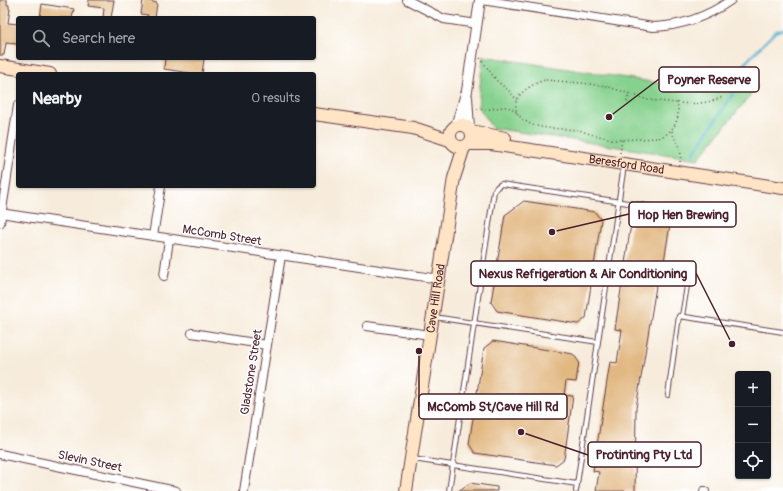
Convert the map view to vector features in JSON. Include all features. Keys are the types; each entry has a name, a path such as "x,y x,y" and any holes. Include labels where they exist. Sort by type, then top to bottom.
{"main road":[{"path":"0,66 23,72"},
{"path":"316,114 453,134 463,126 470,130 472,138 467,146 457,147 453,134"},
{"name":"Beresford Road","path":"470,130 489,136 783,188"},
{"name":"Cave Hill Road","path":"406,491 454,178 453,134"},
{"name":"Beresford Road","path":"467,146 491,144 783,181"},
{"name":"Cave Hill Road","path":"454,178 467,146"}],"street":[{"path":"407,0 444,19 477,24"},
{"path":"481,0 653,27 682,24 718,9 731,0"},
{"name":"Cave Hill Road","path":"453,134 467,91 481,0"},
{"name":"Cave Hill Road","path":"467,91 470,130"},
{"path":"0,223 16,118"},
{"path":"153,236 161,188"},
{"name":"McComb Street","path":"1,213 439,280"},
{"path":"164,276 169,239"},
{"name":"Gladstone Street","path":"244,491 281,256"},
{"path":"367,326 430,335"},
{"path":"192,333 267,345"},
{"name":"Slevin Street","path":"0,454 176,491"}],"lane":[{"path":"576,491 619,202 622,160"},
{"path":"449,491 494,192 496,187 501,184 668,209"},
{"path":"668,395 679,316 682,316 689,274"},
{"path":"682,316 783,332"},
{"path":"433,317 598,342"},
{"path":"411,459 453,464 577,484"}],"path":[{"path":"472,55 481,58 497,81 517,100"},
{"path":"517,113 517,100 521,94 536,83 546,80 581,82 606,86 660,102 701,102 722,97"},
{"path":"627,102 629,94"},
{"path":"468,112 474,114 474,109 487,110 507,106 513,109 522,119 532,125 547,128 578,130 616,140 658,138 664,136 672,131 676,125 678,115 677,103"},
{"path":"672,131 674,137 679,143 681,156"},
{"path":"622,139 622,160"}],"green space":[{"path":"483,56 724,93 758,86 698,159 492,128 478,106"}],"building":[{"path":"0,0 7,0 7,5 9,5 10,9 8,23 16,24 16,44 6,43 4,55 0,55"},
{"path":"89,0 114,0 111,16 103,16 104,8 88,6"},
{"path":"143,0 149,0 157,3 155,16 141,14"},
{"path":"42,4 74,9 72,16 40,16"},
{"path":"165,60 204,60 202,72 184,72 164,69"},
{"path":"524,201 595,212 601,220 586,318 578,324 497,311 491,302 505,215"},
{"path":"639,219 670,224 663,268 659,268 636,408 635,491 596,491 599,472 593,471 610,362 617,363 622,330 615,329 631,224"},
{"path":"493,341 573,354 579,362 576,382 566,381 564,395 573,396 564,459 556,465 475,453 469,444 484,348"},
{"path":"470,483 497,487 497,491 458,491"}],"waterway":[{"path":"693,154 731,97 746,62 775,32 783,29"}],"place":[{"name":"Poyner Reserve","path":"609,117"},
{"name":"Hop Hen Brewing","path":"552,232"},
{"name":"Nexus Refrigeration & Air Conditioning","path":"732,344"},
{"name":"McComb St/Cave Hill Rd","path":"419,351"},
{"name":"Protinting Pty Ltd","path":"521,432"}]}
